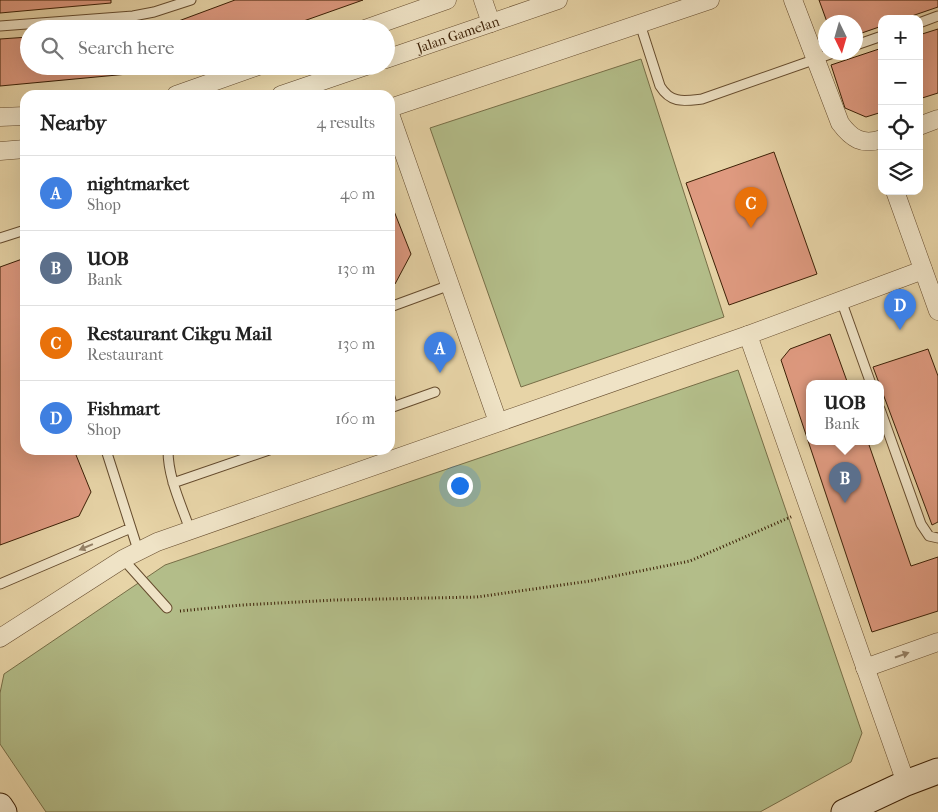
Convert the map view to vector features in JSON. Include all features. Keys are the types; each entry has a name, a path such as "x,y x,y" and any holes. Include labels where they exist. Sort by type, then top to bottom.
{"main road":[{"path":"844,812 906,783 938,771"},
{"path":"0,806 4,812"}],"street":[{"path":"390,20 447,0"},
{"path":"483,0 491,24"},
{"name":"Jalan Gamelan","path":"395,56 558,0"},
{"path":"395,106 710,0"},
{"path":"793,0 840,123 853,138 878,144"},
{"path":"190,90 233,75"},
{"path":"296,90 340,75"},
{"path":"0,117 20,116"},
{"path":"923,125 938,119"},
{"path":"395,128 498,422"},
{"path":"0,152 20,150"},
{"path":"896,195 938,311"},
{"path":"0,638 138,550 923,270"},
{"path":"748,334 906,783"},
{"path":"866,668 938,642"}],"lane":[{"path":"80,20 133,16 154,12 191,0"},
{"path":"923,22 938,16"},
{"path":"0,26 20,24"},
{"path":"640,24 660,86 665,95 672,99 684,101 702,99 816,59"},
{"path":"863,43 878,38"},
{"path":"0,238 20,232"},
{"path":"395,305 450,285"},
{"path":"841,300 870,380"},
{"path":"395,406 435,392"},
{"path":"884,420 921,524 929,536 938,538"},
{"path":"108,455 138,550"},
{"path":"168,455 168,464 173,484 190,530"},
{"path":"173,484 255,455"},
{"path":"0,584 131,528"},
{"path":"123,559 167,608"}],"path":[{"path":"167,608 179,611 242,605 325,601 477,597 590,580 690,561 810,509"}],"green space":[{"path":"641,59 724,317 521,387 430,128"},
{"path":"738,370 862,733 851,762 760,812 46,812 0,744 0,693 4,674 165,565"}],"building":[{"path":"0,0 111,0 111,3 0,13"},
{"path":"235,0 363,0 306,20 181,20"},
{"path":"819,0 938,0 938,7 915,15 878,15 878,27 863,33 863,15 824,15"},
{"path":"938,29 938,93 923,98 923,60 923,34"},
{"path":"20,38 20,75 117,75 0,86 0,39"},
{"path":"878,49 878,113 866,117 845,108 831,65 846,60 863,60 863,54"},
{"path":"774,152 817,274 729,305 686,183"},
{"path":"395,214 411,254 395,284"},
{"path":"20,260 20,455 76,455 91,492 79,516 0,545 0,267"},
{"path":"830,334 847,380 806,380 806,435 781,360 790,349"},
{"path":"928,349 938,376 938,522 932,525 884,396 884,380 878,380 873,367"},
{"path":"809,445 869,445 911,566 938,557 938,611 872,632"}],"place":[{"name":"Restaurant Cikgu Mail","path":"751,228"},
{"name":"Fishmart","path":"900,330"},
{"name":"nightmarket","path":"440,373"},
{"name":"UOB","path":"845,503"}]}
